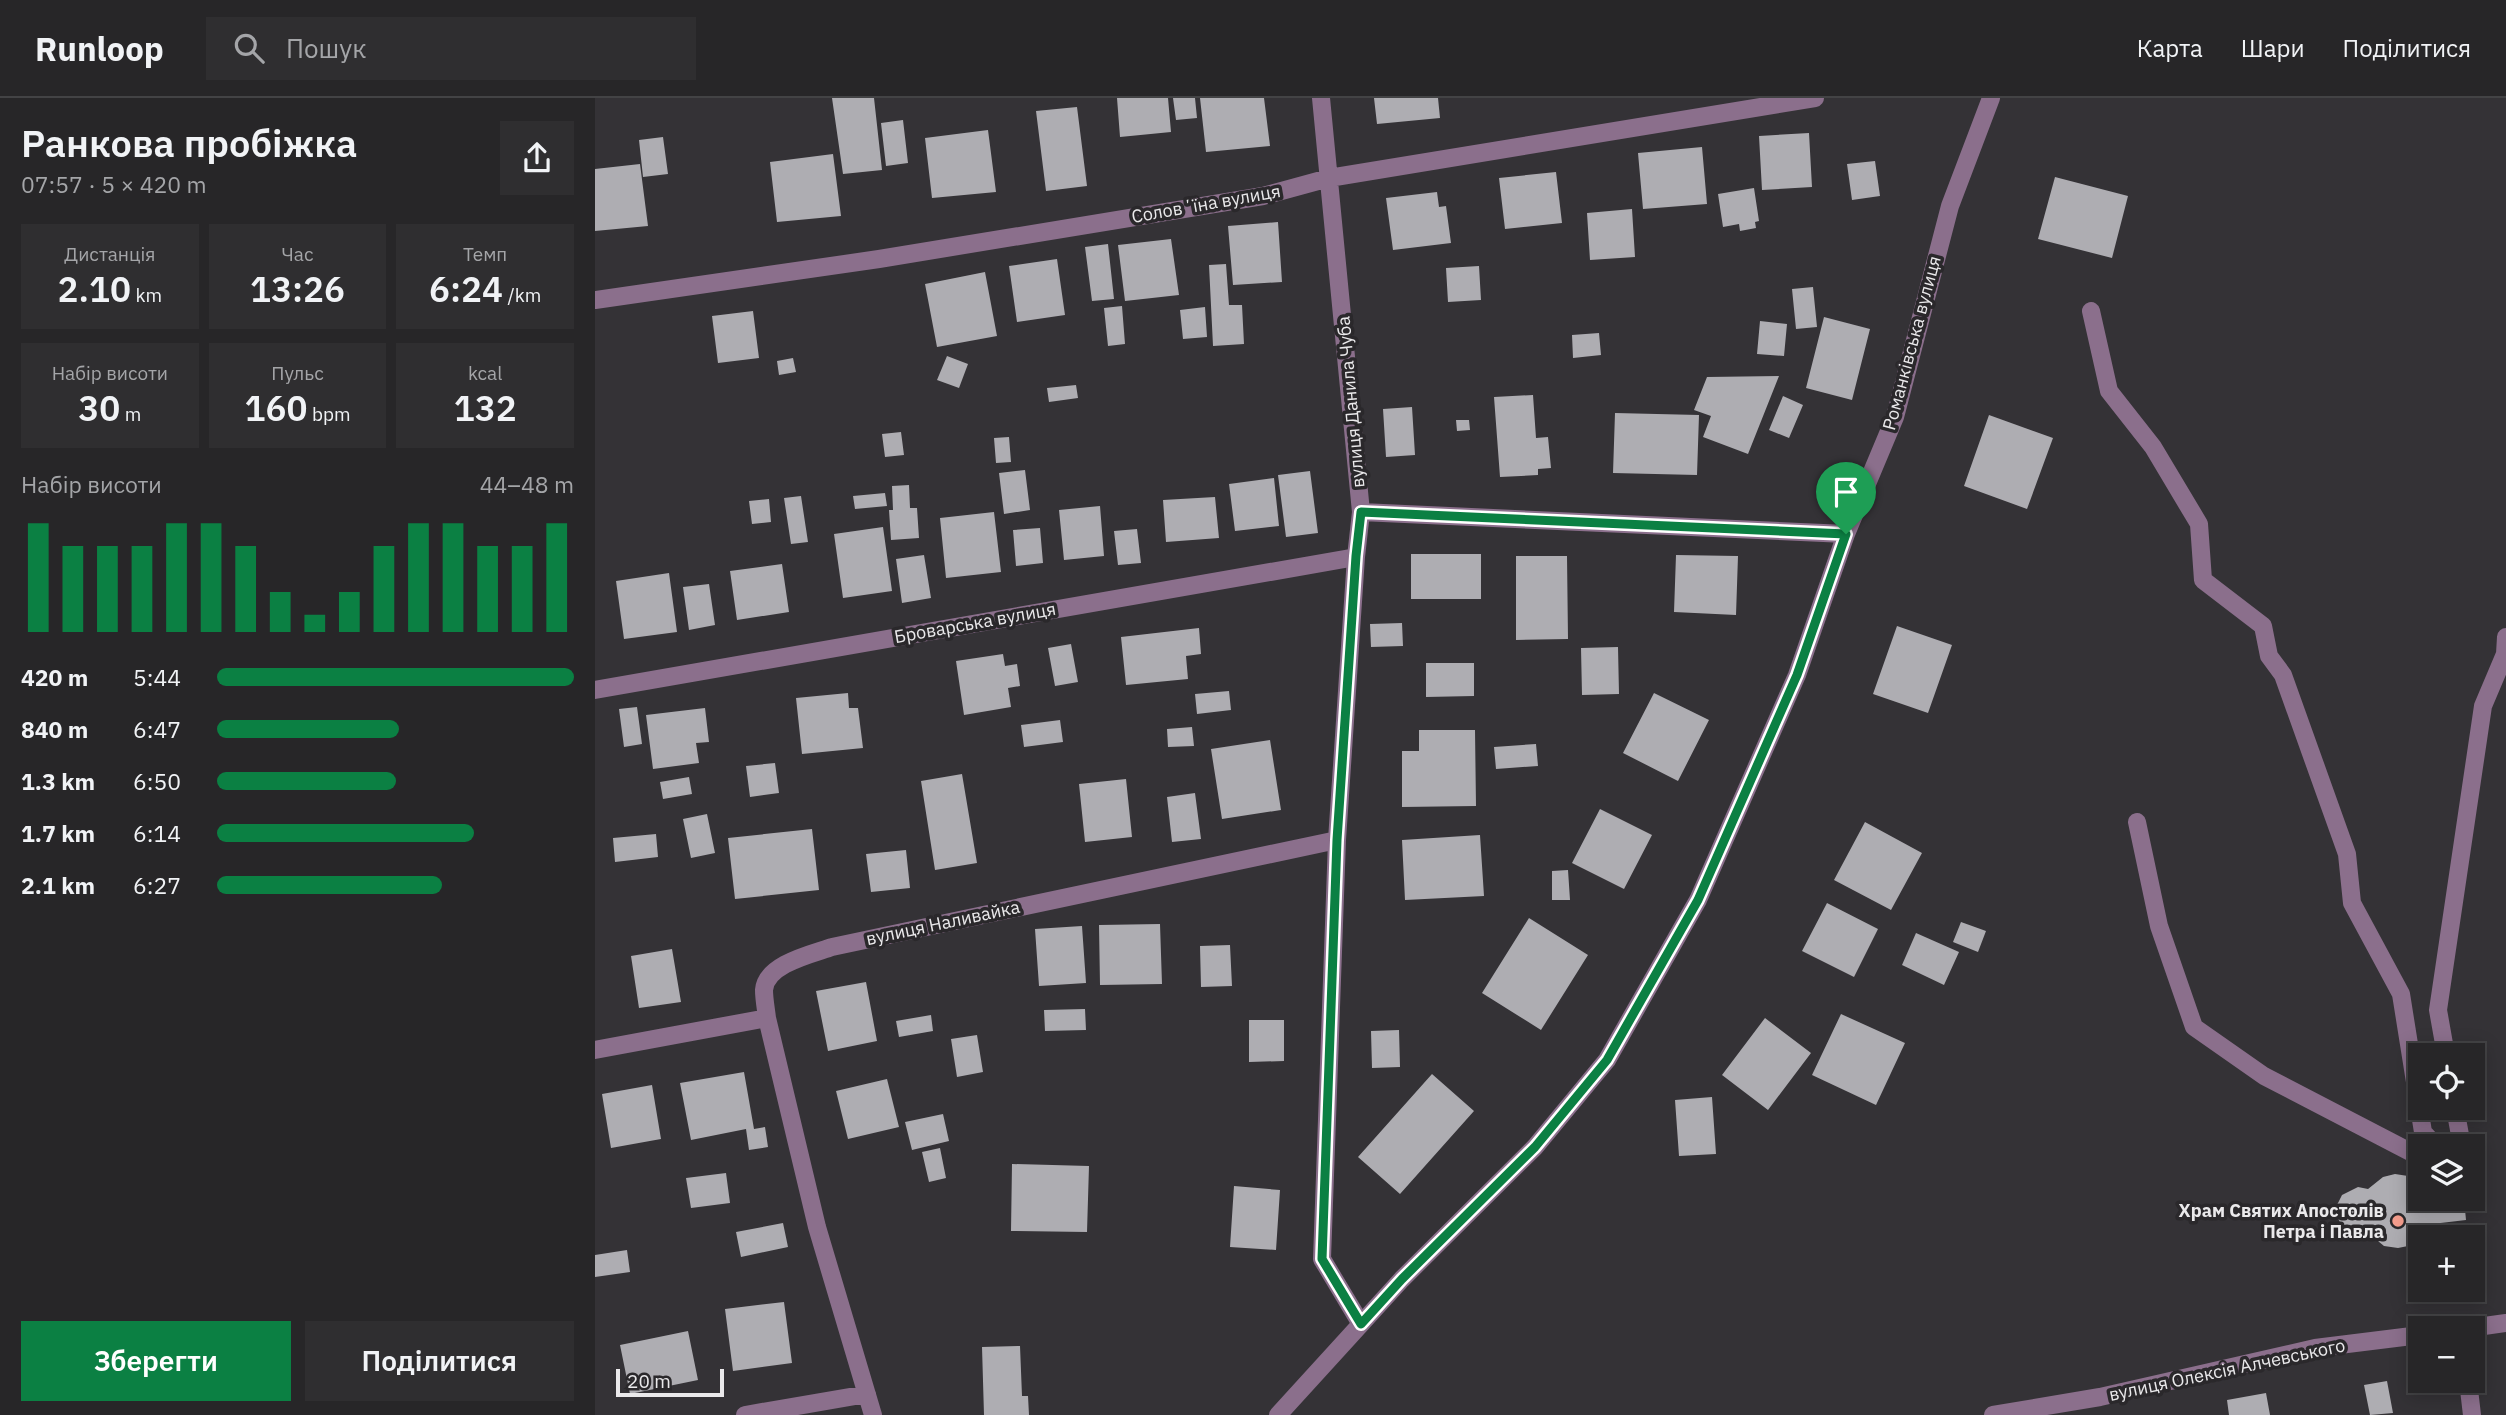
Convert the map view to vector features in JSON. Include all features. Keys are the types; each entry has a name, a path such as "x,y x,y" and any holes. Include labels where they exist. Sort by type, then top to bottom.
{"street":[{"name":"вулиця Данила Чуба","path":"1321,98 1361,512 1337,840 1322,1259 1361,1324"},
{"name":"Соловʼїна вулиця","path":"595,300 879,259 1249,198 1329,178 1815,98"},
{"name":"Романківська вулиця","path":"1278,1415 1402,1279 1535,1147 1607,1060 1698,900 1797,675 1846,534 1895,417 1950,206 1991,98"},
{"path":"2091,311 2109,391 2153,447 2199,524 2203,579 2263,626 2269,656 2283,675 2347,854 2352,903 2401,994 2425,1134"},
{"path":"1361,512 1846,534"},
{"name":"Броварська вулиця","path":"595,690 1356,556"},
{"path":"2444,1043 2438,1010 2483,706 2505,654 2506,636"},
{"path":"2137,822 2159,926 2194,1027 2265,1076 2408,1151"},
{"name":"вулиця Наливайка","path":"873,1415 817,1227 767,1018 764,987 772,974 790,961 832,947 1337,840"},
{"path":"595,1050 767,1018"},
{"path":"2485,1326 2506,1322"},
{"name":"вулиця Олексія Алчевського","path":"1993,1415 2099,1397 2315,1348 2408,1336"},
{"path":"2469,1393 2472,1415"},
{"path":"745,1415 867,1394"}],"building":[{"path":"832,98 874,98 882,170 843,174"},
{"path":"1117,98 1168,98 1171,132 1120,137"},
{"path":"1173,98 1195,98 1197,118 1176,120"},
{"path":"1200,98 1264,98 1270,146 1206,152"},
{"path":"1374,98 1438,98 1440,118 1377,124"},
{"path":"1077,107 1087,186 1046,191 1036,111"},
{"path":"903,120 908,163 886,166 881,123"},
{"path":"988,130 996,192 932,198 925,138"},
{"path":"1809,133 1812,187 1762,190 1759,136"},
{"path":"663,137 668,174 643,177 639,140"},
{"path":"1702,147 1707,204 1643,209 1638,153"},
{"path":"833,154 841,216 777,222 770,162"},
{"path":"1875,161 1880,196 1852,200 1847,164"},
{"path":"640,164 648,226 595,231 595,169"},
{"path":"1556,172 1562,223 1505,229 1499,178"},
{"path":"2055,177 2128,196 2112,258 2038,239"},
{"path":"1754,188 1759,221 1755,222 1756,228 1740,231 1739,224 1723,227 1718,194"},
{"path":"1437,192 1439,207 1446,206 1451,243 1393,250 1386,198"},
{"path":"1632,209 1635,257 1590,260 1587,213"},
{"path":"1278,222 1282,282 1233,285 1228,226"},
{"path":"1171,239 1179,295 1125,301 1118,245"},
{"path":"1108,244 1114,299 1092,301 1085,247"},
{"path":"1057,259 1065,315 1017,322 1009,266"},
{"path":"1226,264 1229,305 1242,305 1244,344 1213,346 1209,265"},
{"path":"1479,266 1481,300 1448,302 1446,268"},
{"path":"985,272 997,336 937,347 925,284"},
{"path":"1813,287 1817,327 1796,329 1792,289"},
{"path":"1122,306 1125,344 1108,346 1104,308"},
{"path":"1205,307 1207,337 1183,339 1180,310"},
{"path":"753,311 759,358 718,363 712,316"},
{"path":"1824,317 1870,329 1852,400 1806,388"},
{"path":"1760,321 1787,324 1784,356 1757,354"},
{"path":"1599,333 1601,355 1573,358 1572,335"},
{"path":"947,356 968,364 959,388 937,380"},
{"path":"793,358 796,372 779,375 777,361"},
{"path":"1779,376 1748,454 1703,437 1711,416 1694,410 1707,377"},
{"path":"1076,385 1078,398 1049,402 1047,388"},
{"path":"1533,395 1536,438 1548,437 1551,468 1538,469 1538,475 1500,477 1494,397"},
{"path":"1783,396 1803,405 1789,438 1769,430"},
{"path":"1412,407 1415,455 1386,457 1383,409"},
{"path":"1615,413 1699,415 1697,475 1613,473"},
{"path":"1989,415 2053,438 2027,509 1964,486"},
{"path":"1456,420 1469,420 1470,430 1457,431"},
{"path":"901,432 904,455 885,457 882,434"},
{"path":"1009,437 1011,462 996,463 994,438"},
{"path":"1025,470 1030,510 1004,514 999,473"},
{"path":"1310,471 1318,533 1286,537 1278,475"},
{"path":"1274,478 1279,526 1235,531 1229,484"},
{"path":"909,485 910,508 917,508 919,538 891,540 889,510 893,510 892,486"},
{"path":"885,493 887,506 855,509 853,496"},
{"path":"801,496 808,542 791,544 784,498"},
{"path":"1215,497 1219,538 1166,542 1163,500"},
{"path":"769,499 771,522 752,524 749,501"},
{"path":"1100,506 1104,556 1064,560 1059,510"},
{"path":"994,512 1001,572 946,578 940,518"},
{"path":"883,527 892,591 843,598 834,534"},
{"path":"1040,528 1043,563 1016,566 1013,530"},
{"path":"1137,529 1141,563 1118,565 1114,531"},
{"path":"1411,554 1481,554 1481,599 1411,599"},
{"path":"924,555 931,598 902,603 896,559"},
{"path":"1676,555 1738,556 1736,615 1674,612"},
{"path":"1516,556 1567,556 1568,639 1516,640"},
{"path":"782,564 789,612 737,620 730,571"},
{"path":"669,573 677,632 624,639 616,581"},
{"path":"709,584 715,625 689,630 683,587"},
{"path":"1402,623 1403,646 1371,647 1370,624"},
{"path":"1897,626 1952,645 1928,713 1873,694"},
{"path":"1199,628 1201,654 1186,656 1188,679 1126,685 1121,637"},
{"path":"1071,644 1078,682 1055,686 1048,648"},
{"path":"1618,647 1619,694 1582,695 1581,648"},
{"path":"1003,654 1005,666 1017,664 1020,686 1008,688 1011,707 964,715 956,661"},
{"path":"1426,663 1474,663 1474,696 1426,697"},
{"path":"1229,691 1231,710 1197,714 1195,694"},
{"path":"848,693 849,708 858,708 863,748 802,754 796,698"},
{"path":"1654,693 1709,720 1678,781 1623,753"},
{"path":"637,707 642,744 624,747 619,709"},
{"path":"705,708 709,742 696,743 699,763 653,769 646,715"},
{"path":"1060,720 1063,742 1024,747 1021,725"},
{"path":"1192,727 1194,746 1168,747 1167,729"},
{"path":"1419,730 1475,730 1476,806 1402,807 1402,751 1419,751"},
{"path":"1270,740 1281,810 1222,819 1211,749"},
{"path":"1536,744 1538,766 1496,769 1494,747"},
{"path":"775,763 779,793 750,797 746,766"},
{"path":"962,774 977,863 935,870 921,781"},
{"path":"689,777 692,794 663,799 660,782"},
{"path":"1126,779 1132,837 1085,842 1079,784"},
{"path":"1195,793 1201,839 1172,842 1167,797"},
{"path":"1600,809 1652,835 1624,889 1572,863"},
{"path":"707,814 715,853 691,858 683,819"},
{"path":"1865,822 1922,853 1891,910 1834,880"},
{"path":"812,829 819,890 735,899 728,838"},
{"path":"656,834 658,857 615,862 613,838"},
{"path":"1480,835 1484,896 1405,900 1402,840"},
{"path":"906,850 910,888 871,892 866,854"},
{"path":"1568,870 1570,900 1552,900 1552,871"},
{"path":"1827,903 1878,929 1854,977 1802,951"},
{"path":"1529,918 1588,955 1541,1030 1482,993"},
{"path":"1961,922 1986,931 1978,952 1953,942"},
{"path":"1160,924 1162,984 1100,985 1099,925"},
{"path":"1082,926 1086,983 1039,986 1035,929"},
{"path":"1916,933 1959,952 1944,985 1902,965"},
{"path":"1230,945 1232,986 1201,987 1200,946"},
{"path":"672,949 681,1002 639,1008 631,956"},
{"path":"866,982 877,1041 828,1051 816,991"},
{"path":"1085,1009 1086,1030 1045,1031 1044,1010"},
{"path":"1841,1014 1905,1043 1876,1105 1812,1075"},
{"path":"931,1015 933,1031 899,1037 896,1021"},
{"path":"1765,1018 1811,1053 1768,1110 1722,1075"},
{"path":"1249,1020 1284,1020 1284,1061 1249,1062"},
{"path":"1399,1030 1400,1067 1372,1068 1371,1031"},
{"path":"977,1035 983,1072 957,1077 951,1039"},
{"path":"744,1072 754,1129 765,1127 768,1147 749,1150 746,1129 691,1140 680,1083"},
{"path":"1432,1074 1474,1111 1400,1194 1358,1157"},
{"path":"887,1079 899,1127 848,1139 836,1091"},
{"path":"652,1085 661,1139 611,1148 602,1094"},
{"path":"1712,1097 1716,1154 1679,1156 1675,1100"},
{"path":"943,1114 949,1141 912,1150 905,1122"},
{"path":"940,1148 946,1178 929,1182 922,1152"},
{"path":"1012,1164 1089,1166 1087,1232 1011,1231"},
{"path":"726,1173 730,1203 691,1208 686,1178"},
{"path":"2395,1174 2408,1176 2408,1211 2465,1211 2466,1220 2408,1225 2408,1246 2398,1248 2384,1246 2367,1232 2349,1232 2341,1225 2337,1215 2337,1205 2342,1195 2358,1187 2368,1189 2383,1177"},
{"path":"1234,1186 1280,1190 1276,1250 1230,1247"},
{"path":"783,1223 788,1247 741,1257 736,1232"},
{"path":"627,1250 630,1272 595,1277 595,1255"},
{"path":"784,1302 792,1363 733,1371 725,1309"},
{"path":"688,1331 698,1380 630,1394 620,1345"},
{"path":"1020,1346 1022,1396 1028,1396 1029,1415 984,1415 982,1347"},
{"path":"2387,1381 2393,1413 2370,1415 2364,1385"},
{"path":"2266,1393 2270,1415 2229,1415 2227,1400"}],"place":[{"name":"Храм Святих Апостолів Петра і Павла","path":"2398,1221"}],"route":[{"path":"1361,512 1846,534 1797,675 1698,900 1607,1060 1535,1147 1402,1279 1361,1324 1322,1259 1337,840 1361,512"}]}
